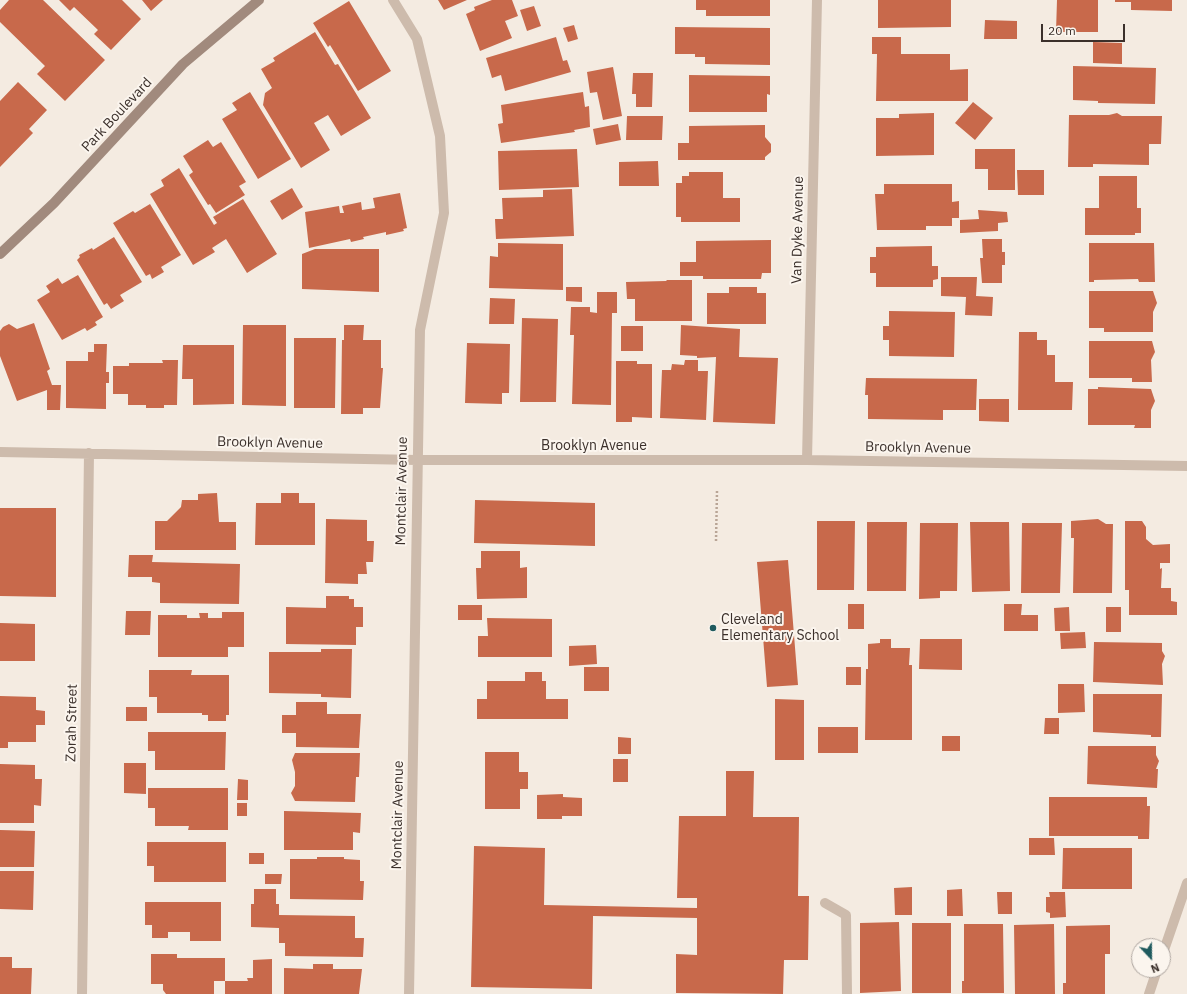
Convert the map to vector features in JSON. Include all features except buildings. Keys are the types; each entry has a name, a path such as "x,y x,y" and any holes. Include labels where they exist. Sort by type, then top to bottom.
{"main road":[{"name":"Park Boulevard","path":"0,254 54,203 183,64 260,0"}],"street":[{"name":"Montclair Avenue","path":"393,0 417,39 440,136 444,213 420,330 409,994"},
{"name":"Van Dyke Avenue","path":"807,460 817,0"},
{"name":"Brooklyn Avenue","path":"0,452 417,460 807,460 1187,466"},
{"name":"Zorah Street","path":"82,994 89,453"},
{"path":"1168,938 1187,883"},
{"path":"825,903 846,916 847,994"},
{"path":"1149,994 1154,978"}],"path":[{"path":"716,491 716,541"}],"place":[{"name":"Cleveland Elementary School","path":"713,628"}]}
